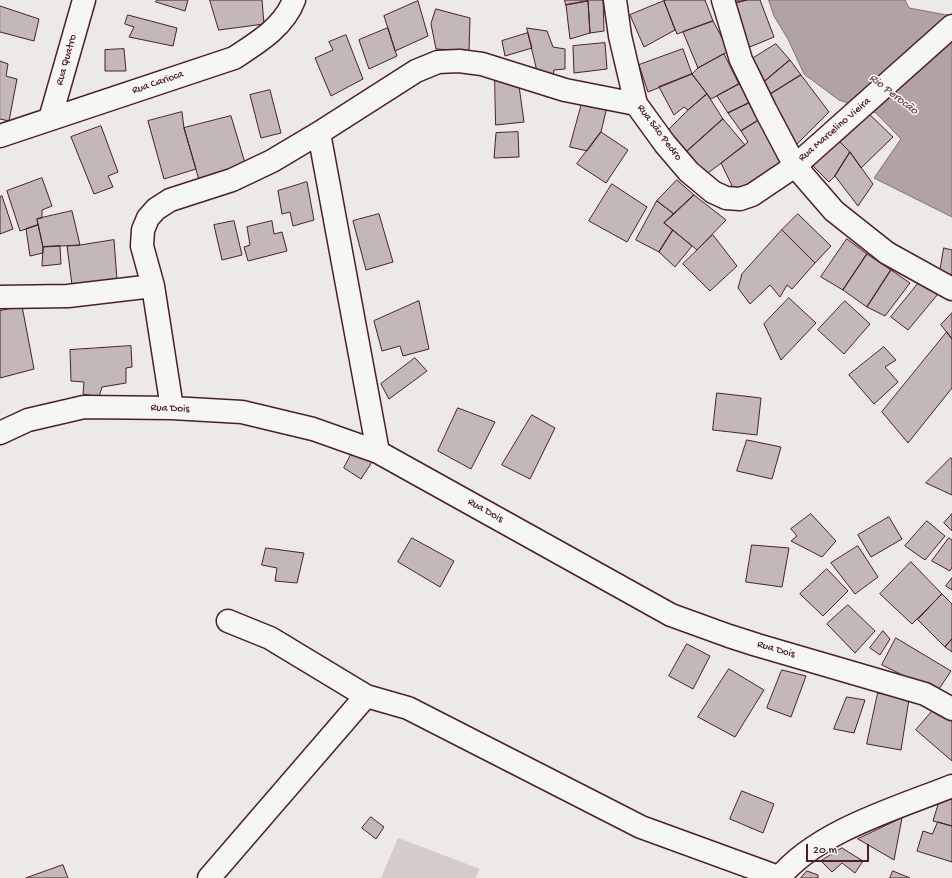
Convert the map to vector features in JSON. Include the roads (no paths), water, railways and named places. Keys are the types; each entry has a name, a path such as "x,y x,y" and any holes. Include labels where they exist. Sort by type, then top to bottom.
{"street":[{"name":"Rua Quatro","path":"50,119 84,0"},
{"name":"Rua Carioca","path":"0,136 234,58 265,38 290,11 294,0"},
{"name":"Rua São Pedro","path":"615,0 620,36 636,104 665,144 689,172 713,192 726,198"},
{"path":"723,0 741,60 795,166 834,211 887,253 952,289"},
{"name":"Rua Marcelino Vieira","path":"726,198 740,199 752,195 795,166 952,26"},
{"path":"172,408 152,286 142,246 143,230 148,218 156,209 170,200 238,177 272,161 416,71 438,62 459,61 482,64 565,90 636,104"},
{"path":"319,133 378,452"},
{"path":"0,297 68,296 152,286"},
{"name":"Rua Dois","path":"0,433 28,420 84,407 172,408 242,412 314,429 378,452 671,615 750,643 925,694 952,710"},
{"path":"228,621 270,638 366,696 408,708 641,827 780,878 792,864 837,833 952,786"},
{"path":"209,878 366,696"}],"water":[{"name":"Rio Perocão","path":"769,0 905,0 909,8 952,16 952,217 874,178 901,139 876,113 839,100 804,74 788,39 774,16"}]}
